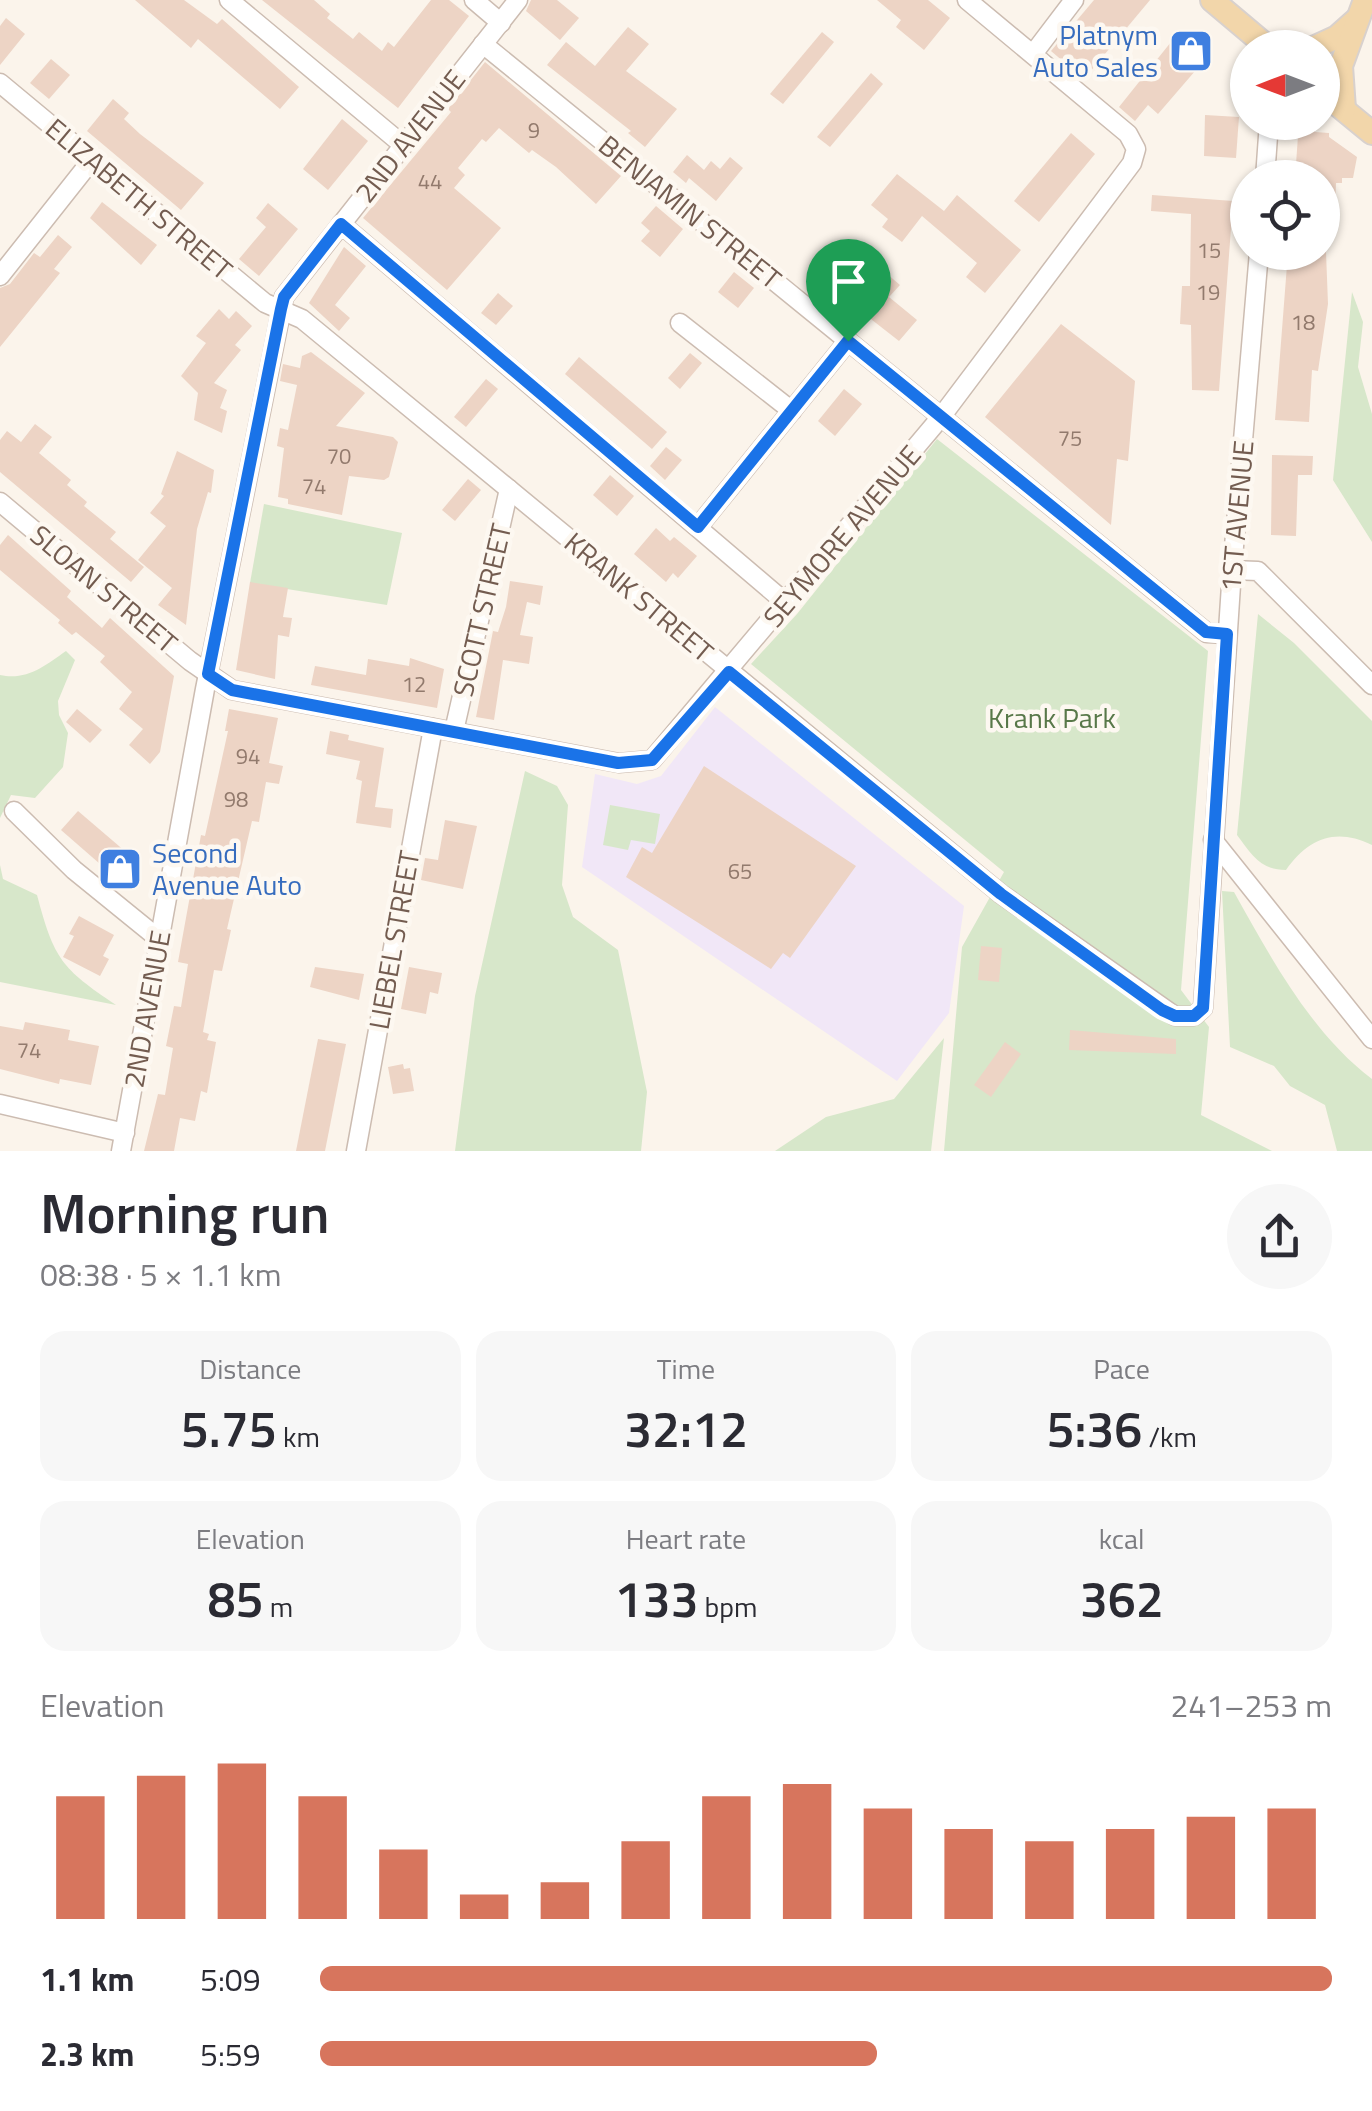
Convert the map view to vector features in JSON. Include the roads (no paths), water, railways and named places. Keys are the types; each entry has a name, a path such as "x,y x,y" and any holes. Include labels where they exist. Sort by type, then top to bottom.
{"main road":[{"path":"1212,0 1248,30"},
{"path":"1340,34 1364,5"},
{"path":"1344,109 1341,66 1364,5"},
{"path":"1340,106 1372,133"}],"street":[{"path":"228,0 402,145"},
{"path":"474,0 501,22"},
{"name":"2ND AVENUE","path":"123,1142 208,674 284,297 518,0"},
{"path":"967,0 1034,54 1074,0"},
{"name":"BENJAMIN STREET","path":"483,44 1206,632 1227,634"},
{"name":"SEYMORE AVENUE","path":"644,763 652,760 729,672 941,416 1132,163 1134,153 1128,134 1034,54"},
{"name":"ELIZABETH STREET","path":"0,83 265,303 281,309"},
{"path":"0,276 91,161"},
{"path":"341,224 786,603"},
{"name":"1ST AVENUE","path":"1194,1016 1203,1008 1227,634 1257,270"},
{"name":"KRANK STREET","path":"281,309 302,319 1001,894 1162,1010 1175,1016 1194,1016"},
{"path":"680,324 792,411"},
{"path":"698,527 848,341"},
{"name":"SCOTT STREET","path":"454,731 510,489"},
{"name":"SLOAN STREET","path":"0,502 232,690 618,763 644,763"},
{"path":"1232,570 1258,572 1372,685"},
{"name":"LIEBEL STREET","path":"356,1151 433,728"},
{"path":"14,810 74,870 159,939"},
{"path":"1213,840 1372,1038"},
{"path":"0,1104 123,1142"}],"place":[{"name":"Platnym Auto Sales","path":"1191,51"},
{"name":"Second Avenue Auto","path":"120,869"}],"park label":[{"name":"Krank Park","path":"1052,718"}]}
